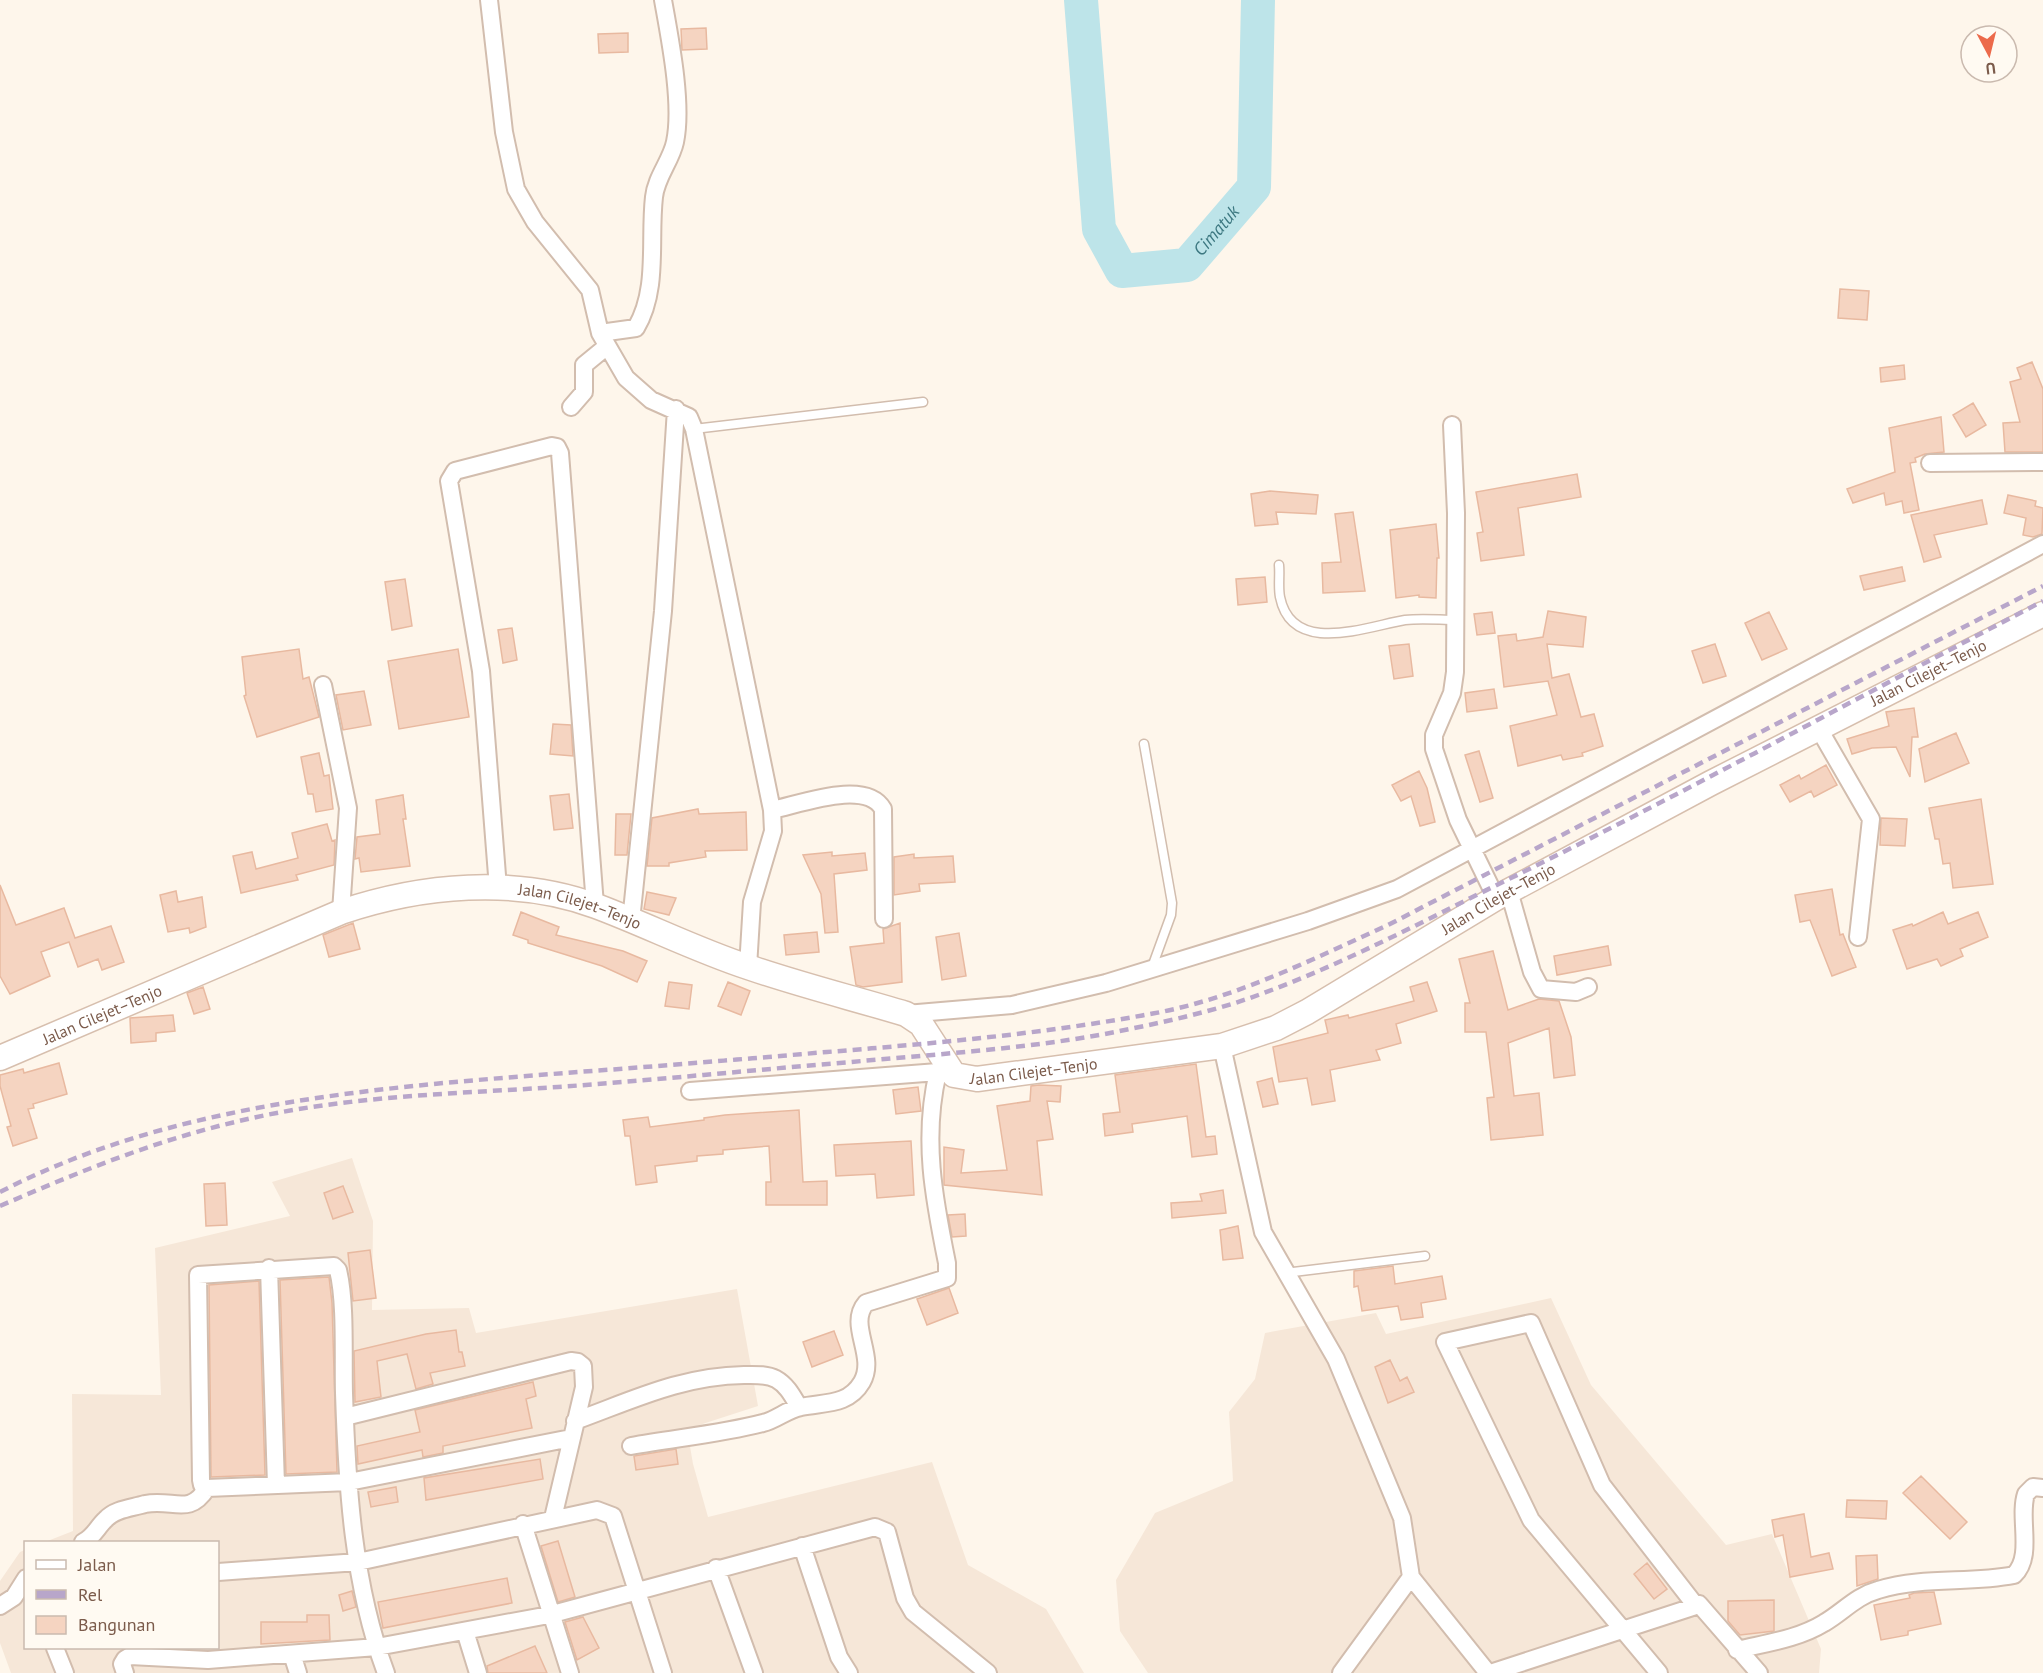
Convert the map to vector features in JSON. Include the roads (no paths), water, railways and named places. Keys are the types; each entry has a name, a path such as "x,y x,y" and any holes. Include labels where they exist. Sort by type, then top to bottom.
{"main road":[{"name":"Jalan Cilejet–Tenjo","path":"0,1058 341,912 411,892 498,888 533,890 595,905 747,967 906,1014 921,1024 946,1074 977,1079 1222,1046 1276,1028 1307,1012 1502,895 1711,783 2043,614"}],"street":[{"path":"489,0 504,132 516,189 535,222 590,290 603,340 626,378 651,400 689,417 694,429 772,810 773,831 752,902 747,967"},
{"path":"571,407 584,392 584,365 603,340 636,328 648,292 654,245 655,188 673,150 676,132 675,67 663,0"},
{"path":"631,921 663,611 676,410"},
{"path":"1452,425 1457,620 1452,693 1434,735 1434,749 1458,820 1472,850 1502,895 1541,989 1576,992 1588,987"},
{"path":"498,888 481,670 449,482 455,471 552,446 557,447 560,453 595,905"},
{"path":"1930,463 2043,462"},
{"path":"906,1014 1012,1005 1151,970 1308,921 1397,890 2043,544"},
{"path":"323,685 348,808 341,912"},
{"path":"1819,729 1871,819 1858,937"},
{"path":"772,810 854,793 868,795 878,800 883,809 884,919"},
{"path":"1222,1046 1263,1232 1336,1359 1402,1518 1411,1577 1489,1673 1699,1604 1758,1673"},
{"path":"631,1446 764,1423 799,1407 826,1405 847,1398 864,1379 868,1358 859,1319 866,1303 947,1278 947,1263 930,1161 930,1116 946,1074 690,1091"},
{"path":"386,1673 377,1647 358,1562 349,1482 338,1270 334,1266 201,1273 197,1279 201,1480 202,1485 207,1488 349,1482 571,1438"},
{"path":"269,1269 276,1485"},
{"path":"1659,1673 1531,1520 1445,1342 1532,1323 1602,1485 1695,1606"},
{"path":"345,1418 571,1361 578,1362 583,1366 584,1387 553,1518"},
{"path":"576,1421 655,1390 710,1375 761,1374 776,1379 787,1388 799,1407"},
{"path":"1737,1650 1803,1633 1824,1623 1863,1594 1927,1580 2014,1575 2019,1570 2024,1555 2026,1494 2033,1487 2043,1488"},
{"path":"84,1541 96,1532 107,1517 117,1511 160,1502 192,1504 200,1500 207,1488"},
{"path":"219,1572 358,1562 523,1524 597,1510 613,1516 663,1673"},
{"path":"523,1524 549,1615 570,1673"},
{"path":"125,1673 122,1664 130,1656 211,1666 292,1654 377,1647 549,1615 716,1568 875,1527 887,1532 905,1598 913,1612 988,1673"},
{"path":"802,1546 839,1657 849,1673"},
{"path":"716,1568 754,1673"},
{"path":"1341,1673 1411,1577"},
{"path":"13,1604 24,1582"},
{"path":"465,1631 478,1673"},
{"path":"56,1649 65,1673"},
{"path":"292,1654 298,1673"}],"lane":[{"path":"694,429 923,402"},
{"path":"1280,565 1280,598 1290,619 1306,631 1328,634 1406,620 1457,620"},
{"path":"1144,744 1172,903 1171,915 1151,970"},
{"path":"1285,1273 1425,1256"}],"waterway":[{"name":"Cimatuk","path":"1081,0 1099,229 1122,271 1187,265 1254,187 1258,0"}],"railway":[{"path":"0,1192 67,1161 137,1137 209,1118 282,1104 431,1084 995,1037 1078,1026 1190,1005 1277,975 1388,925 2043,586"},
{"path":"0,1206 145,1148 175,1138 275,1113 396,1097 558,1087 1013,1047 1110,1033 1179,1018 1247,999 1348,958 1580,844 2043,601"}]}
